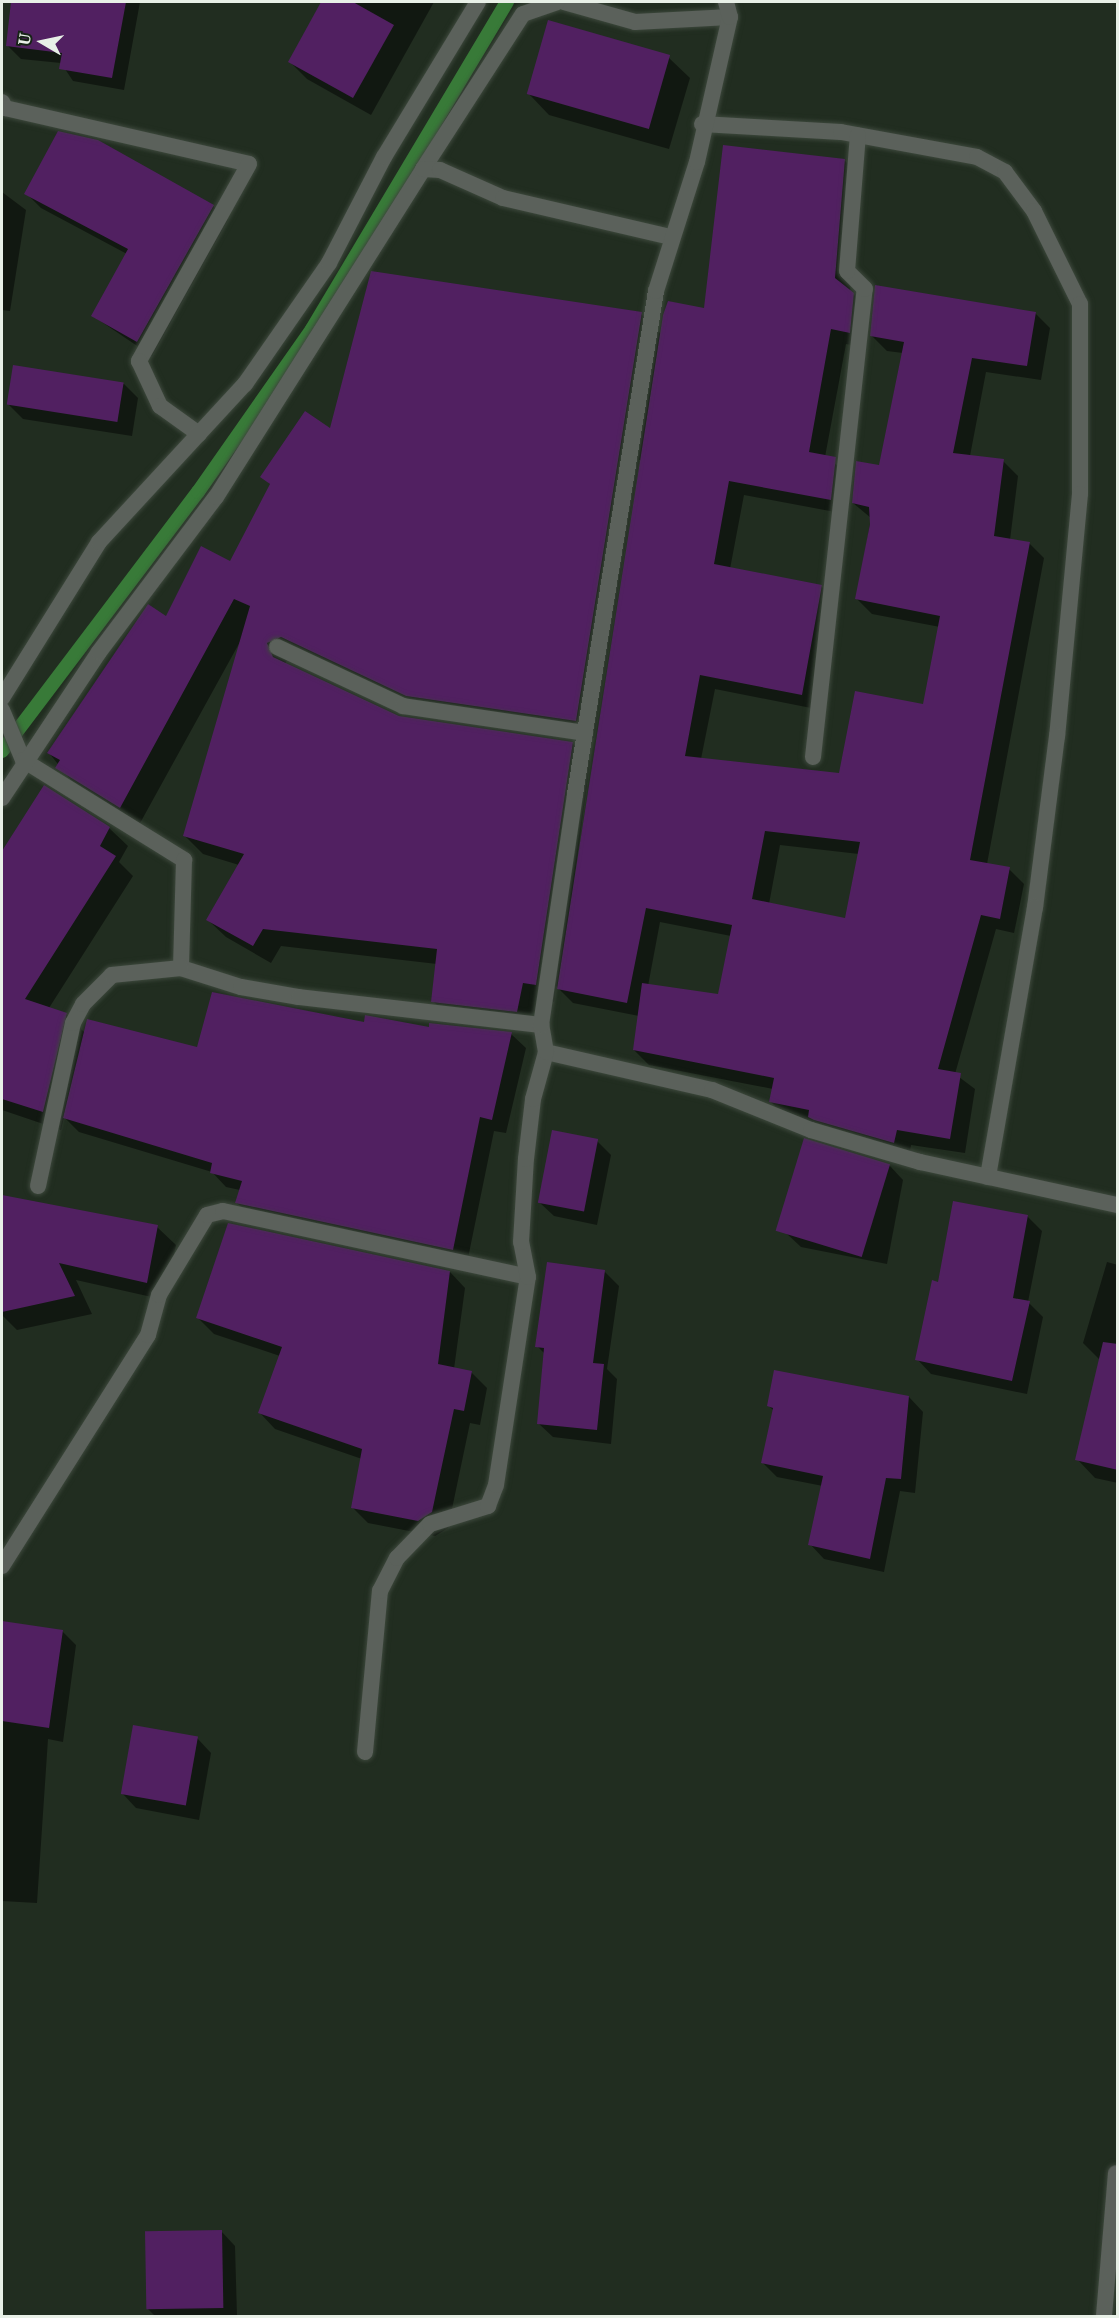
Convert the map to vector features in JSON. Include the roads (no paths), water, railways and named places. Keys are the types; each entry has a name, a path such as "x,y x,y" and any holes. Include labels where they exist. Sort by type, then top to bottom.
{"street":[{"path":"2,698 99,542 245,384 329,263 384,157 478,2"},
{"path":"2,798 23,760 216,497 523,14 557,2"},
{"path":"365,1752 380,1591 397,1558 430,1524 474,1513 493,1498 528,1277 521,1242 526,1159 533,1099 546,1052 541,1025 585,733 656,291 671,237 697,162 702,124 728,9 635,22 564,2"},
{"path":"2,102 5,108 249,164 139,361 160,406 199,434"},
{"path":"702,124 858,135 936,146 977,157 1005,172 1034,211 1080,304 1080,494 1057,736 1035,907 988,1177"},
{"path":"813,757 865,289 847,271 858,135"},
{"path":"423,169 440,170 504,198 671,237"},
{"path":"277,647 403,706 585,733"},
{"path":"5,716 23,760 184,860 181,968"},
{"path":"38,1186 74,1023 83,1004 112,975 181,968 241,987 299,998 541,1025"},
{"path":"546,1052 712,1090 811,1130 988,1177 1118,1204"},
{"path":"2,1566 148,1335 159,1295 207,1215 223,1211 528,1277"},
{"path":"1104,2316 1116,2174"}],"waterway":[{"path":"2,751 198,492 312,329 507,2"}]}
